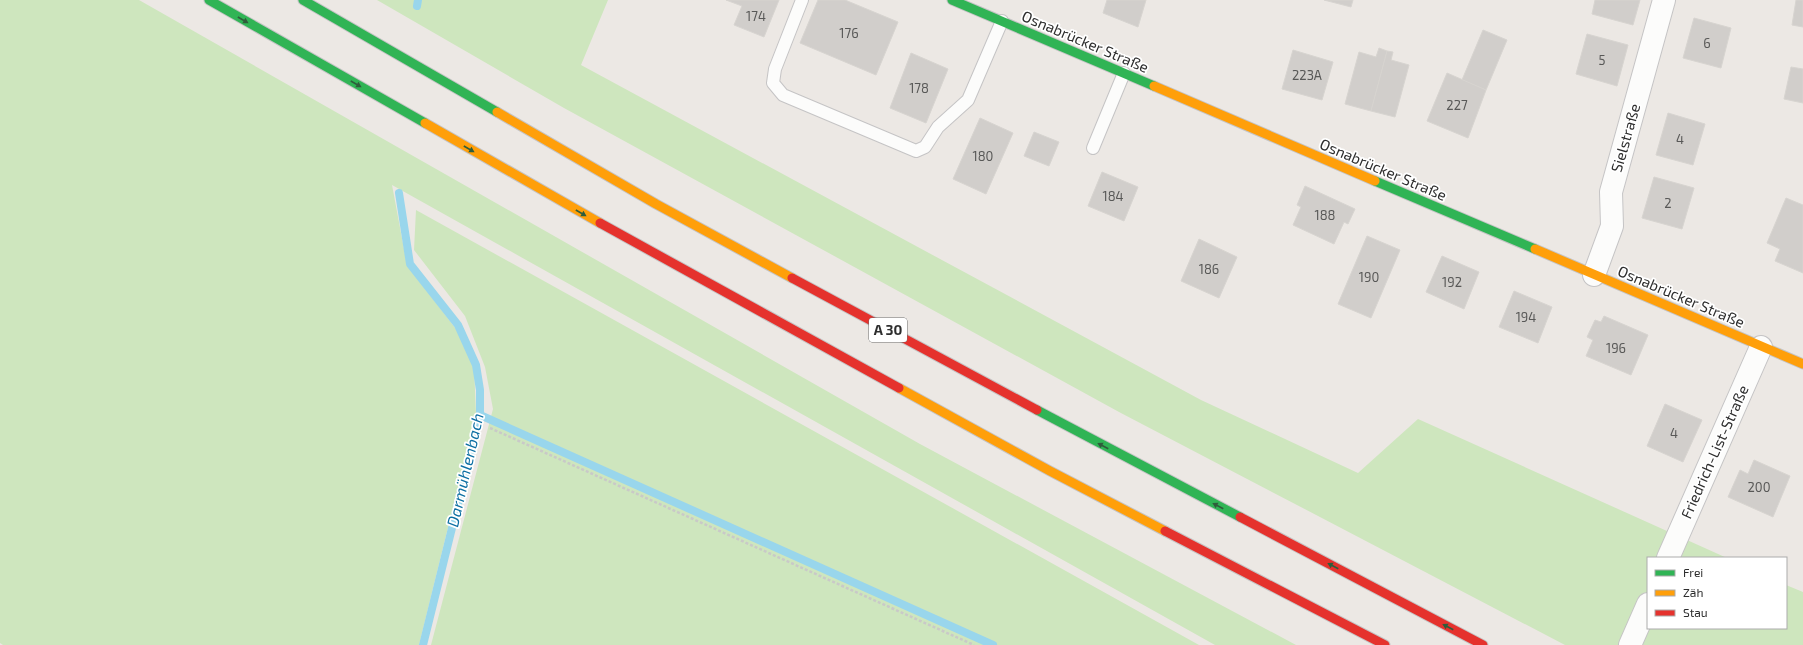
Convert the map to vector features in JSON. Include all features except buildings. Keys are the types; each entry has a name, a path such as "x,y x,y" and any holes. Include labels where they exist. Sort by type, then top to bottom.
{"main road":[{"path":"209,0 654,254 1050,471 1385,645"},
{"name":"A 30","path":"302,0 662,208 1067,426 1483,645"},
{"name":"Osnabrücker Straße","path":"955,1 1803,364"}],"street":[{"name":"Sielstraße","path":"1594,275 1612,226 1611,192 1664,0"},
{"name":"Friedrich-List-Straße","path":"1668,557 1761,347"},
{"path":"1630,645 1647,606"}],"lane":[{"path":"802,0 775,69 773,83 783,95 916,151 925,147 938,127 968,100 1002,21"},
{"path":"1093,148 1124,73"}],"path":[{"path":"490,428 974,645"}],"green space":[{"path":"0,0 139,0 920,444 1296,645 1215,645 392,185 407,265 456,329 474,366 476,414 419,645 3,645 0,643"},
{"path":"377,0 608,0 581,65 1201,400 1358,473 1418,419 1725,557 1647,557 1647,629 1787,629 1787,585 1803,592 1803,645 1565,645 1119,412 564,108"},
{"path":"416,210 1199,645 431,645 493,409 485,367 465,316 414,250"}],"waterway":[{"name":"Darmühlenbach","path":"417,6 418,0"},
{"name":"Darmühlenbach","path":"399,193 410,264 458,325 476,365 480,390 480,415 423,645"},
{"path":"480,415 993,645"}],"traffic: fast":[{"path":"209,0 425,123"},
{"path":"303,0 497,112"},
{"path":"952,0 1154,86"},
{"path":"1375,181 1535,249"},
{"path":"1037,410 1240,517"}],"traffic: slow":[{"path":"1154,86 1375,181"},
{"path":"497,112 656,204 792,278"},
{"path":"425,123 600,223"},
{"path":"1535,249 1803,364"},
{"path":"899,388 1050,471 1165,531"}],"traffic: jam":[{"path":"600,223 899,388"},
{"path":"792,278 1037,410"},
{"path":"1240,517 1483,645"},
{"path":"1165,531 1385,645"}]}
